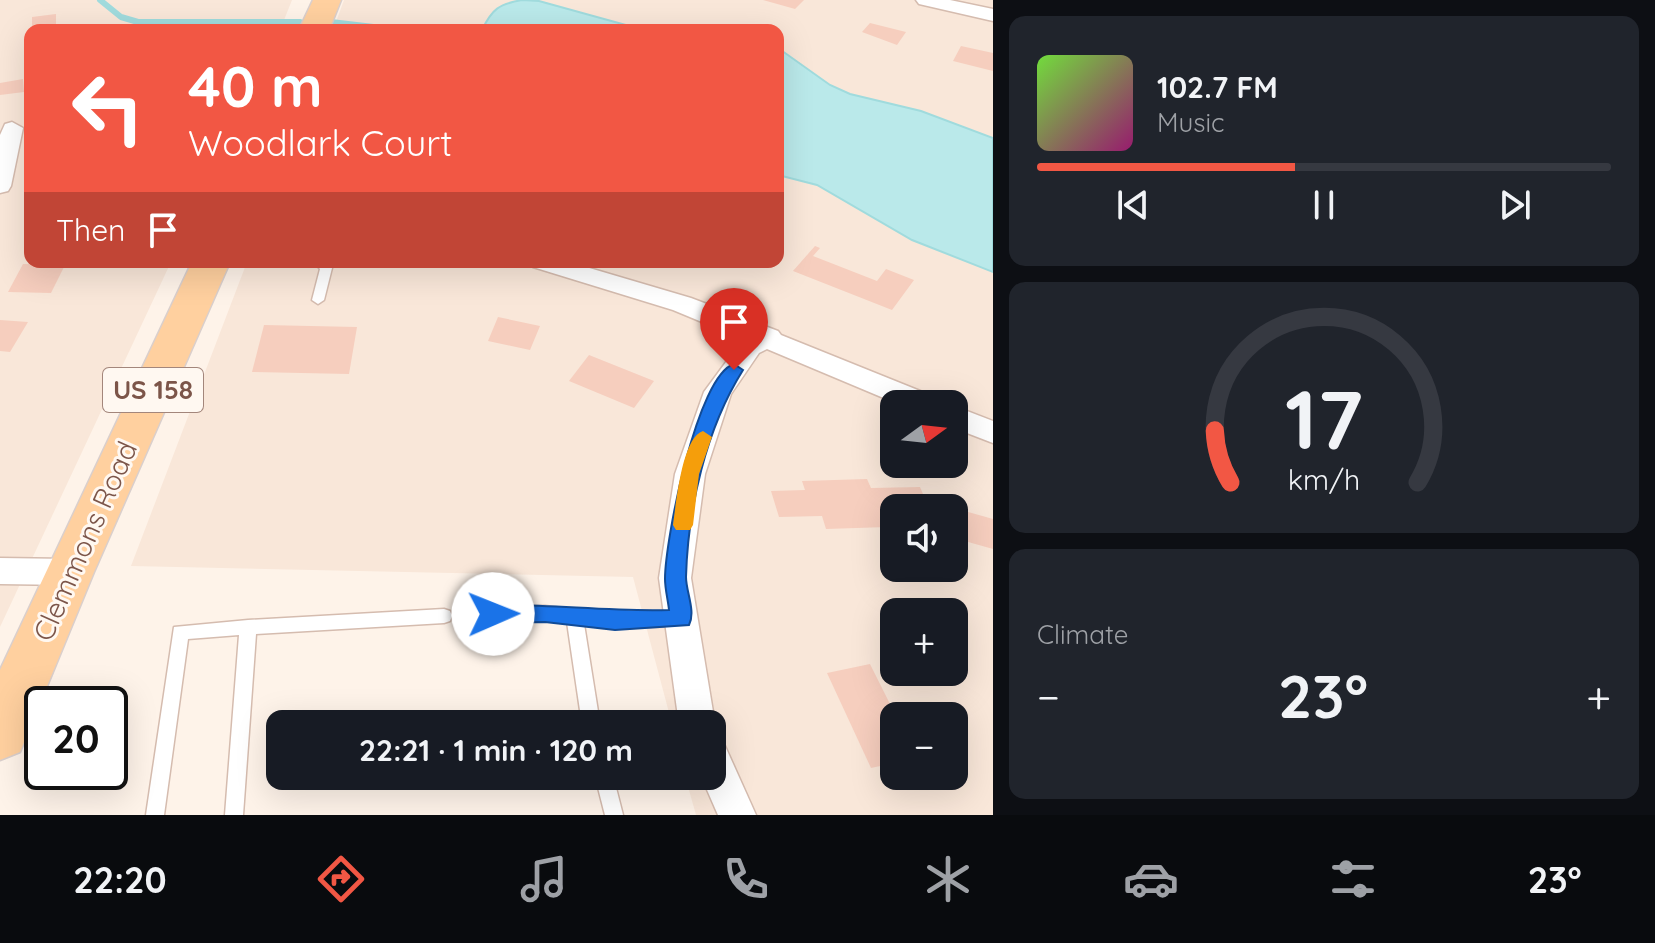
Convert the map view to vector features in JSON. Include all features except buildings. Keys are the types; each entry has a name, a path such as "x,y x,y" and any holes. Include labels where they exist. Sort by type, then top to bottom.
{"main road":[{"path":"317,24 327,0"},
{"name":"Clemmons Road","path":"0,734 69,572 208,268"}],"street":[{"path":"925,0 993,15"},
{"path":"0,186 14,127"},
{"path":"562,268 682,304 892,390"},
{"path":"695,710 675,578 690,474 718,392 750,347 769,337"},
{"path":"968,422 993,433"},
{"path":"0,571 69,572"},
{"path":"726,790 737,815"}],"lane":[{"path":"318,300 326,268"},
{"path":"474,615 545,613 615,621 681,619"},
{"path":"155,815 180,632 444,616"},
{"path":"575,618 589,710"},
{"path":"234,815 248,627"},
{"path":"608,790 614,815"}],"shaded area":[{"path":"0,0 292,0 282,24 24,24 24,268 168,268 0,627"},
{"path":"344,0 993,0 993,815 696,815 689,790 726,790 726,710 668,710 633,577 131,566 245,268 784,268 784,24 335,24"}],"water":[{"path":"539,1 622,24 485,24 497,9 507,3"},
{"path":"784,52 830,85 850,94 921,111 993,138 993,272 912,240 817,185 784,177"}],"waterway":[{"path":"100,0 121,17 138,22 300,22"},
{"path":"331,22 348,24"}],"slow traffic":[{"path":"683,525 690,474 703,437"}],"route":[{"path":"493,614 545,613 615,621 681,619 675,578 690,474 718,392 734,370"}]}
